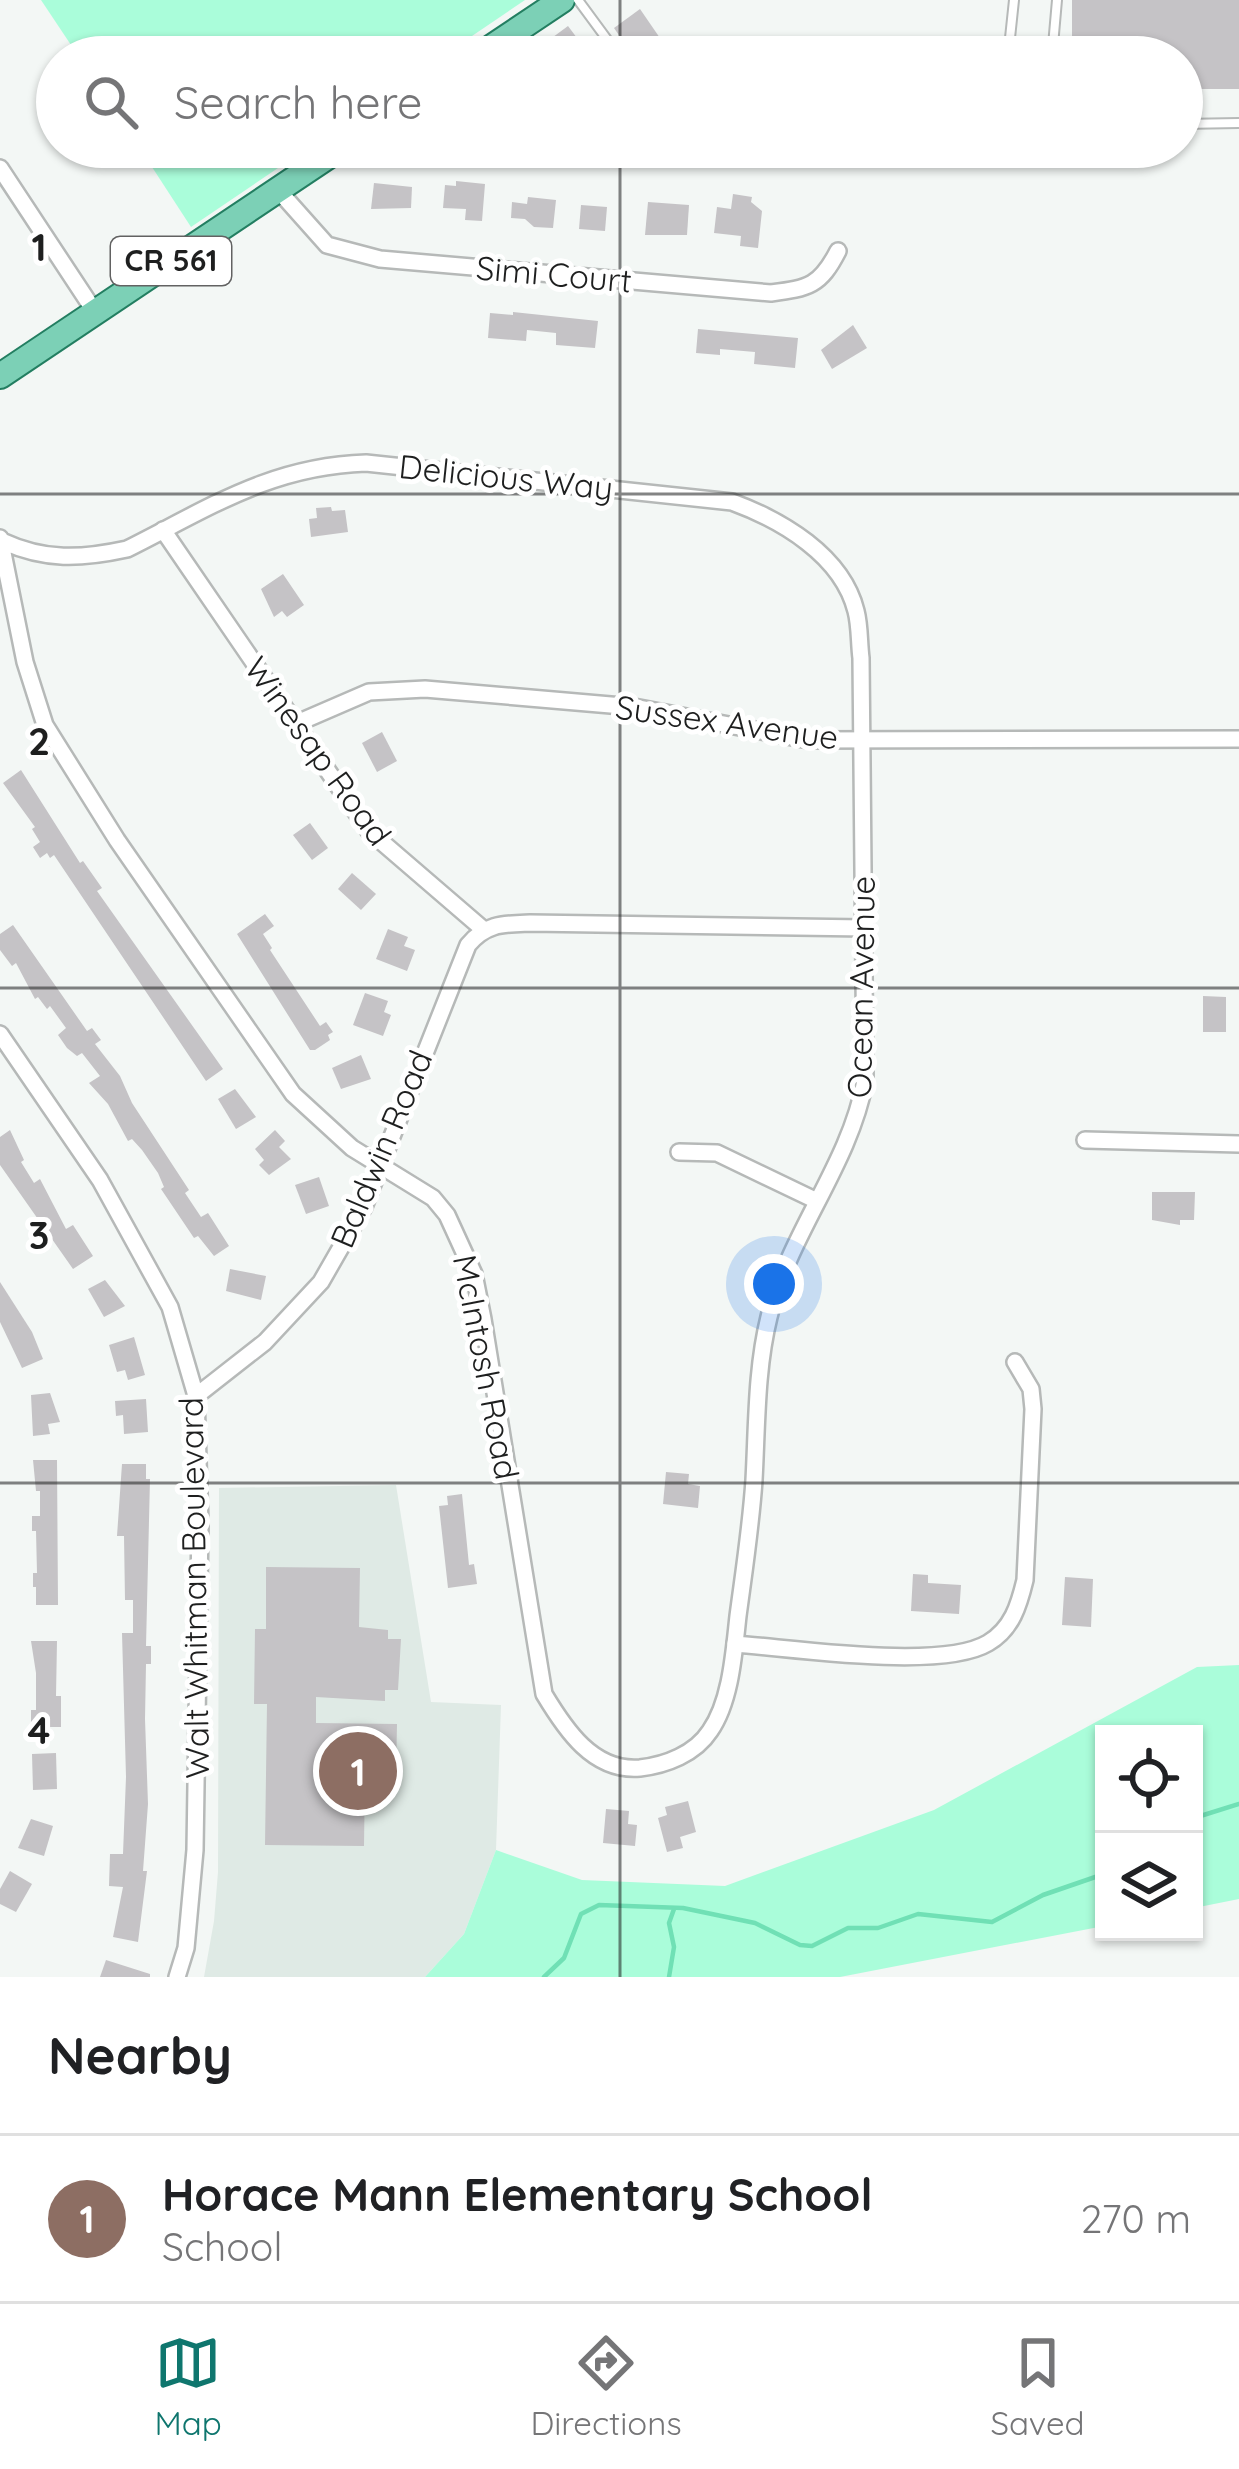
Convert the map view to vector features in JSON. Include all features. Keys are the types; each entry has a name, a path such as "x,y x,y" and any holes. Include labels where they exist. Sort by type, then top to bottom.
{"main road":[{"path":"508,36 562,0"},
{"name":"CR 561","path":"0,376 311,168"}],"street":[{"path":"0,168 95,312"},
{"name":"Simi Court","path":"278,190 327,245 380,259 771,293 813,284 825,276 838,250"},
{"name":"Delicious Way","path":"1,539 33,555 62,558 127,549 262,480 332,464 366,463 731,502 764,514 799,535 847,588 856,611 861,658 862,740"},
{"name":"Winesap Road","path":"163,530 369,831 484,930"},
{"name":"McIntosh Road","path":"1,539 25,662 45,725 117,840 268,1062 321,1123 433,1198 462,1240 474,1274 544,1694 570,1738 598,1757 630,1769 658,1766 682,1756 710,1732 735,1644"},
{"name":"Sussex Avenue","path":"295,724 369,692 425,689 634,707 808,740 1239,739"},
{"name":"Ocean Avenue","path":"735,1644 767,1321 777,1287 860,1112 866,1081 862,740"},
{"path":"484,930 495,924 530,922 865,928"},
{"name":"Baldwin Road","path":"196,1396 265,1342 321,1282 364,1207 468,945 484,930"},
{"name":"Walt Whitman Boulevard","path":"0,1034 100,1180 170,1307 196,1396 200,1529 195,1850 186,1948 177,1977"},
{"path":"1085,1140 1239,1144"},
{"path":"679,1152 717,1153 817,1201"},
{"path":"735,1644 929,1656 968,1652 990,1642 1006,1627 1019,1607 1024,1580 1033,1409 1031,1389 1015,1362"}],"lane":[{"path":"578,0 605,36"},
{"path":"1010,36 1014,0"},
{"path":"1054,36 1057,0"},
{"path":"1203,124 1239,123"}],"shaded area":[{"path":"396,1485 431,1702 501,1705 496,1850 464,1934 425,1977 204,1977 218,1872 219,1488"}],"green space":[{"path":"41,0 525,0 472,36 65,36"},
{"path":"153,168 278,168 191,227"},
{"path":"1239,1665 1239,1899 1203,1906 1203,1725 1095,1725 1095,1928 840,1977 425,1977 464,1934 496,1850 582,1880 725,1886 934,1810 1197,1667"}],"building":[{"path":"1072,0 1239,0 1239,89 1203,89 1203,36 1072,36"},
{"path":"640,9 659,36 620,36 614,28"},
{"path":"568,26 576,36 554,36"},
{"path":"456,181 485,184 482,221 465,220 466,209 443,208 445,185 456,186"},
{"path":"374,183 412,187 411,208 371,209"},
{"path":"733,194 752,197 751,202 762,211 758,248 740,246 741,236 714,233 717,207 731,209"},
{"path":"528,197 556,200 553,228 511,218 512,202 527,204"},
{"path":"648,202 689,205 687,235 645,235"},
{"path":"581,205 607,207 605,231 579,229"},
{"path":"490,313 598,321 595,348 556,345 556,333 527,330 526,341 488,338"},
{"path":"853,325 867,348 832,369 821,350"},
{"path":"698,329 798,338 795,368 754,364 755,352 696,353"},
{"path":"331,507 332,511 345,510 348,532 311,537 309,519 317,518 316,508"},
{"path":"283,574 304,605 287,617 282,611 274,617 261,589"},
{"path":"382,732 397,761 377,772 362,743"},
{"path":"21,770 80,863 102,888 97,891 223,1069 206,1081 54,855 40,858 33,847 40,842 35,827 3,783"},
{"path":"310,823 328,848 312,860 293,835"},
{"path":"352,873 376,894 361,910 338,889"},
{"path":"265,914 274,926 263,934 270,950 320,1026 326,1022 333,1032 315,1050 310,1050 237,934"},
{"path":"13,925 87,1031 92,1028 101,1040 95,1044 120,1076 132,1103 189,1190 185,1193 201,1217 208,1213 229,1246 214,1256 198,1236 194,1238 161,1189 158,1173 132,1139 128,1141 108,1104 89,1083 100,1076 82,1053 77,1056 67,1048 58,1035 66,1028 50,1006 47,1009 35,999 16,963 12,966 0,950 0,934"},
{"path":"388,929 408,937 404,946 415,950 407,971 376,959"},
{"path":"365,993 388,1001 384,1012 391,1015 383,1036 353,1025"},
{"path":"1203,996 1226,997 1226,1032 1203,1032"},
{"path":"361,1055 371,1079 341,1089 332,1068"},
{"path":"235,1089 256,1117 236,1129 218,1099"},
{"path":"10,1130 34,1183 40,1179 66,1229 73,1225 93,1256 73,1269 0,1165 0,1137"},
{"path":"275,1130 285,1141 279,1147 291,1159 269,1175 259,1165 264,1160 255,1149"},
{"path":"319,1177 329,1206 306,1214 295,1185"},
{"path":"1152,1192 1195,1192 1194,1220 1180,1220 1180,1225 1152,1220"},
{"path":"230,1269 266,1276 261,1300 226,1291"},
{"path":"105,1280 125,1306 104,1317 88,1289"},
{"path":"0,1282 43,1359 22,1368 0,1322"},
{"path":"134,1337 145,1375 128,1380 125,1370 117,1372 109,1345"},
{"path":"50,1393 60,1422 48,1424 50,1434 33,1436 31,1395"},
{"path":"146,1399 148,1432 124,1434 123,1415 116,1416 115,1401"},
{"path":"33,1460 57,1460 58,1605 36,1605 32,1516 40,1516 40,1491 36,1491"},
{"path":"122,1464 146,1464 146,1479 150,1479 146,1646 151,1646 151,1664 146,1664 148,1804 143,1871 147,1871 138,1942 113,1937 123,1887 109,1886 110,1854 123,1854 122,1633 133,1633 133,1600 125,1600 124,1536 117,1536"},
{"path":"666,1472 689,1474 688,1484 700,1486 698,1508 663,1504"},
{"path":"462,1494 469,1565 474,1564 477,1584 448,1588 439,1506 448,1505 447,1496"},
{"path":"266,1567 360,1568 359,1627 388,1630 388,1639 401,1639 398,1690 385,1690 385,1701 316,1697 316,1723 397,1724 396,1774 365,1774 364,1846 265,1845 267,1704 254,1704 255,1629 266,1629"},
{"path":"913,1574 928,1575 928,1583 961,1585 959,1614 911,1611"},
{"path":"1065,1577 1093,1579 1091,1627 1062,1625"},
{"path":"31,1641 57,1641 61,1727 31,1727 36,1673"},
{"path":"56,1753 57,1789 33,1790 32,1754"},
{"path":"688,1801 696,1832 680,1837 683,1848 667,1852 658,1818 667,1815 665,1807"},
{"path":"606,1809 629,1811 628,1824 637,1825 635,1846 603,1843"},
{"path":"31,1819 53,1826 44,1856 18,1848"},
{"path":"10,1871 32,1884 16,1912 0,1904 0,1889"},
{"path":"106,1960 150,1974 150,1977 100,1977"}],"waterway":[{"path":"1203,1815 1239,1804"},
{"path":"544,1977 564,1958 581,1914 599,1905 683,1908 755,1923 812,1946 848,1928 878,1928 918,1914 992,1922 1043,1895 1095,1877"},
{"path":"669,1977 674,1947 669,1923 674,1909"}],"place":[{"name":"Horace Mann Elementary School","path":"358,1771"}]}
